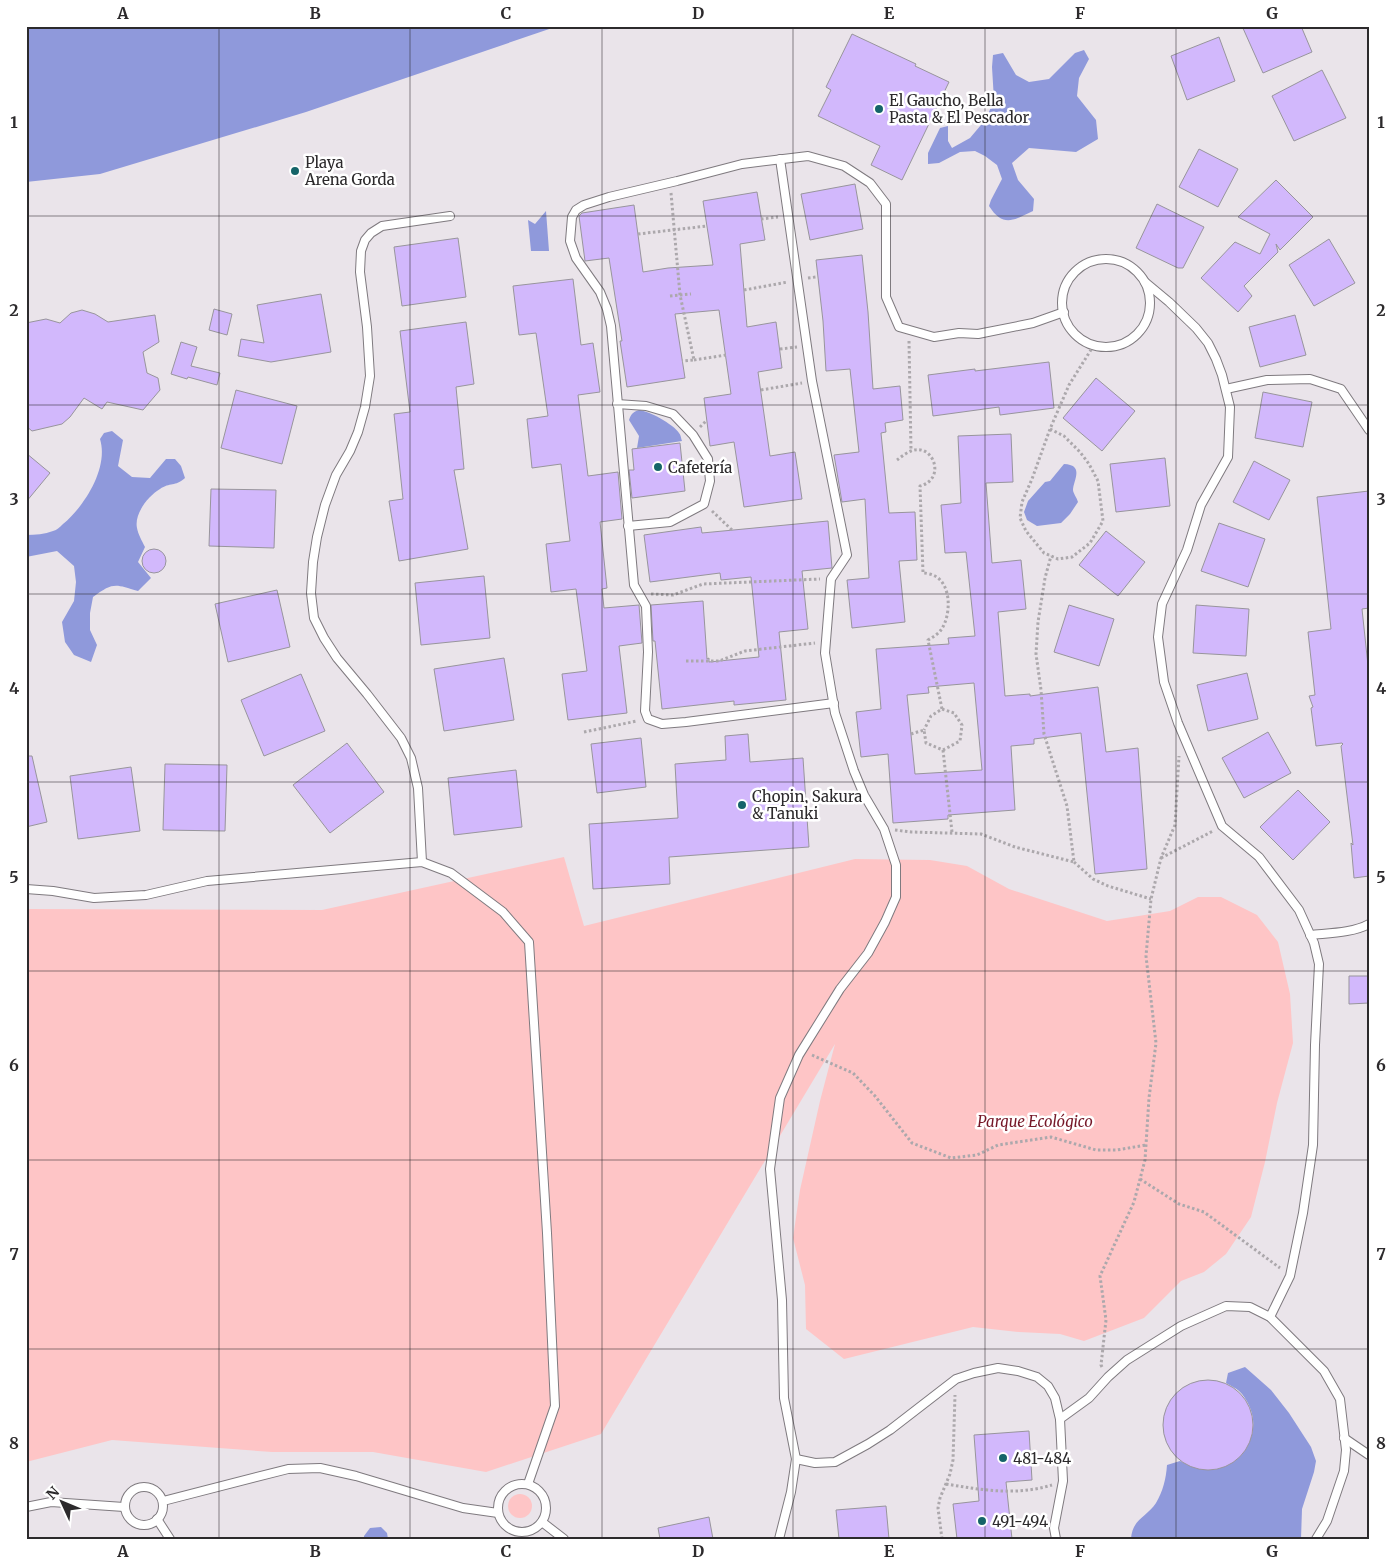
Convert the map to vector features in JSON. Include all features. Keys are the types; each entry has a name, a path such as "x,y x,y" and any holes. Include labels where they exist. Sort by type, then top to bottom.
{"lane":[{"path":"834,703 662,724 648,719 644,712 648,652 646,606 634,585 610,326 607,309 600,292 576,258 570,241 572,217 576,210 592,202 609,197 742,164 808,156 844,166 870,184 886,204 886,298 899,327 934,337 959,333 978,334 1033,323 1064,312"},
{"path":"779,1539 791,1492 796,1459 784,1398 782,1300 770,1169 780,1098 799,1055 840,989 868,953 896,897 896,865 884,829 864,795 854,771 835,713 825,654 831,579 847,555 812,381 780,159"},
{"path":"422,862 418,788 411,758 401,738 337,658 324,638 314,618 311,592 317,537 325,505 336,475 350,451 358,432 370,376 368,327 360,272 360,251 371,233 382,226 450,216"},
{"path":"1145,282 1150,310 1147,319 1136,335 1118,345 1094,345 1078,336 1067,321 1064,312 1064,293 1072,276 1087,264 1105,259 1124,262 1196,328 1216,359 1230,407 1228,457 1201,505 1186,550 1162,604 1158,637 1164,682 1178,723 1222,826 1259,857 1299,910 1314,943 1319,964 1313,1145 1303,1213 1290,1276 1270,1317"},
{"path":"1226,389 1267,380 1310,379 1341,389 1369,430"},
{"path":"617,404 646,406 672,414 693,435 708,459 710,481 704,504 670,522 628,526"},
{"path":"26,889 94,898 137,896 207,881 422,862 451,873 503,912 529,942 547,1233 555,1406 528,1484"},
{"path":"1310,935 1334,933 1364,927 1369,924"},
{"path":"1060,1419 1089,1398 1127,1360 1182,1326 1226,1306 1250,1307 1270,1317 1324,1371 1340,1399 1346,1450 1344,1471 1327,1521 1316,1539"},
{"path":"796,1459 815,1462 835,1462 890,1430 956,1378 998,1368 1038,1377 1048,1386 1055,1398 1060,1419 1063,1481 1054,1528 1056,1539"},
{"path":"1344,1438 1369,1455"},
{"path":"162,1501 288,1469 320,1468 356,1476 463,1508 498,1513"},
{"path":"528,1484 536,1487 545,1500 545,1515 542,1522 536,1528 529,1531 513,1531 501,1521 498,1513 500,1497 512,1485 528,1484"},
{"path":"143,1486 155,1490 162,1501 163,1507 158,1520 146,1525 140,1525 129,1519 125,1513 125,1501 131,1490 143,1486"},
{"path":"26,1507 52,1502 124,1507"},
{"path":"158,1520 170,1539"},
{"path":"542,1522 564,1539"}],"path":[{"path":"670,183 680,295 694,360"},
{"path":"638,234 707,226"},
{"path":"744,290 816,277"},
{"path":"670,296 691,294"},
{"path":"908,330 911,451"},
{"path":"1050,430 1064,436 1089,464 1098,481 1103,521 1090,543 1072,556 1058,559 1044,553 1026,532 1020,518 1022,502 1032,480 1050,430 1069,385 1094,345"},
{"path":"682,361 726,355"},
{"path":"760,390 812,381"},
{"path":"897,460 911,451 921,449 929,454 934,462 936,472 926,485 920,486 923,573 935,576 940,580 945,588 949,606 948,617 940,632 928,640 942,709"},
{"path":"704,504 732,530"},
{"path":"1051,556 1045,578 1038,622 1036,654 1044,734 1068,806 1074,862"},
{"path":"646,606 650,594 673,595 703,584 831,579"},
{"path":"686,661 719,660 745,651 826,642"},
{"path":"942,709 931,716 924,730 926,743 943,750"},
{"path":"942,709 954,713 962,725 960,741 943,750"},
{"path":"584,732 648,719"},
{"path":"910,734 924,730"},
{"path":"943,750 952,832"},
{"path":"1108,1377 1101,1365 1106,1320 1100,1276 1134,1202 1145,1160 1149,1098 1156,1043 1146,956 1151,898 1161,858 1175,824 1179,752"},
{"path":"880,823 892,830 981,834 1015,847 1074,862 1093,879 1108,886 1151,898"},
{"path":"1161,858 1222,826"},
{"path":"799,1055 814,1055 853,1072 875,1096 912,1143 951,1158 978,1155 998,1145 1051,1137 1096,1150 1117,1150 1146,1145"},
{"path":"1140,1179 1179,1204 1204,1212 1290,1276"},
{"path":"942,1539 938,1508 953,1460 956,1378"},
{"path":"946,1484 994,1492 1024,1492 1063,1481"}],"green space":[{"name":"Parque Ecológico","path":"564,857 584,926 855,859 930,860 967,866 1009,889 1107,921 1170,911 1198,897 1221,897 1257,915 1278,942 1290,994 1293,1043 1251,1217 1226,1254 1204,1272 1181,1281 1144,1318 1084,1341 1060,1334 973,1327 844,1359 806,1329 805,1285 793,1238 800,1190 835,1044 601,1434 486,1472 373,1452 272,1452 112,1440 26,1462 26,909 322,910"},
{"path":"520,1494 529,1497 532,1506 529,1515 520,1518 511,1515 508,1506 511,1497"}],"water":[{"path":"26,26 558,26 306,112 100,174 26,182"},
{"path":"1084,50 1089,59 1079,78 1077,96 1096,120 1098,139 1076,152 1029,148 1012,163 1018,180 1034,199 1033,211 1009,220 1004,220 994,213 989,206 1002,179 997,165 975,151 960,152 939,163 928,164 928,153 940,128 948,126 948,141 952,148 970,138 986,119 994,100 993,55 1003,53 1016,75 1029,82 1049,79 1075,53"},
{"path":"546,211 549,251 531,251 528,220 535,224"},
{"path":"639,410 654,415 672,426 680,434 682,441 637,448 639,436 629,420 632,414"},
{"path":"112,431 123,440 118,466 132,477 150,478 166,459 175,459 181,466 185,478 178,483 155,492 140,511 137,523 140,538 145,547 138,562 151,578 138,591 114,586 105,589 93,597 90,613 90,630 97,645 91,662 74,655 65,642 62,622 74,601 76,582 74,566 57,551 26,557 26,535 43,534 56,530 79,508 98,474 102,450 100,439 104,433"},
{"path":"1064,464 1074,467 1076,470 1073,490 1078,502 1061,523 1037,526 1027,520 1024,512 1028,501 1045,482 1050,481"},
{"path":"1245,1367 1271,1390 1289,1413 1311,1447 1316,1461 1302,1509 1301,1539 1131,1539 1134,1527 1156,1503 1164,1485 1167,1465 1180,1461 1206,1470 1216,1469 1232,1462 1246,1448 1253,1431 1252,1412 1242,1394 1226,1383 1228,1373"},
{"path":"381,1527 387,1533 388,1539 364,1539 370,1528"}],"building":[{"path":"1242,26 1301,26 1312,52 1263,73"},
{"name":"El Gaucho, Bella Pasta & El Pescador","path":"852,34 949,82 902,180 871,165 880,146 818,116 831,90 826,87"},
{"path":"1219,37 1235,81 1187,100 1171,56"},
{"path":"1322,70 1346,118 1294,141 1272,96"},
{"path":"1199,149 1238,169 1218,207 1179,187"},
{"path":"1276,180 1313,217 1280,250 1276,244 1278,252 1244,286 1252,296 1238,312 1201,278 1235,242 1260,254 1270,234 1238,217"},
{"path":"855,184 863,229 810,240 801,194"},
{"path":"757,192 765,240 740,244 747,327 776,322 782,368 758,372 770,456 795,452 802,499 744,507 734,442 710,446 704,398 731,394 719,310 675,314 685,378 627,387 609,258 585,261 579,216 582,213 634,205 643,272 713,265 703,201"},
{"path":"1157,204 1204,227 1183,268 1178,268 1136,248"},
{"path":"458,238 466,297 402,306 394,247"},
{"path":"1329,239 1355,283 1314,306 1289,265"},
{"path":"862,255 873,389 900,386 903,420 885,423 886,432 881,433 889,513 915,512 917,560 899,561 905,622 852,628 847,580 869,578 865,499 842,502 834,455 859,452 850,369 826,371 816,260"},
{"path":"573,279 581,345 593,343 600,392 578,395 588,476 618,472 622,519 600,522 607,588 602,589 604,608 639,605 642,643 619,646 627,713 568,720 562,674 587,671 576,589 551,592 546,544 570,541 561,464 532,468 527,419 548,416 536,333 519,335 513,286"},
{"path":"321,294 331,352 271,362 238,356 241,339 264,343 257,305"},
{"path":"214,309 232,314 227,335 209,330"},
{"path":"82,310 95,314 108,322 155,315 159,342 143,352 147,373 158,378 160,390 143,410 107,402 102,409 84,398 70,417 62,424 32,431 26,426 26,323 46,319 60,323 71,313"},
{"path":"1295,315 1306,355 1260,367 1249,327"},
{"path":"466,322 474,384 456,387 464,469 454,470 468,549 399,561 389,501 403,499 394,414 410,412 400,331"},
{"path":"181,342 197,347 191,366 220,373 217,385 171,374"},
{"path":"1049,362 1054,408 1000,415 999,407 933,416 928,375"},
{"path":"1096,378 1135,411 1102,451 1063,418"},
{"path":"236,390 297,406 282,464 221,448"},
{"path":"1263,392 1312,402 1303,447 1255,438"},
{"path":"1011,434 1013,482 986,483 992,563 1021,560 1026,609 998,612 1005,696 1030,694 1030,696 1098,687 1106,752 1138,748 1147,869 1095,874 1081,733 1034,739 1034,744 1011,746 1015,810 948,815 948,819 893,823 888,754 861,757 856,712 881,709 876,649 949,644 948,638 975,636 966,552 945,553 941,505 961,503 958,436","holes":["974,683 982,770 915,774 907,695 929,693 928,687"]},
{"name":"Cafetería","path":"680,443 685,491 632,498 629,470 634,470 632,449"},
{"path":"26,453 50,473 26,502"},
{"path":"1165,458 1170,506 1116,512 1110,464"},
{"path":"1254,461 1290,480 1269,520 1233,502"},
{"path":"211,489 276,490 274,548 209,546"},
{"path":"1369,491 1369,608 1362,609 1369,675 1369,876 1354,878 1351,843 1353,845 1341,746 1343,744 1316,746 1311,708 1313,707 1309,696 1315,695 1308,632 1331,629 1317,497"},
{"path":"828,521 832,568 802,571 808,629 779,632 786,700 734,705 734,701 662,709 655,641 653,641 651,605 703,601 707,659 709,658 709,662 759,657 751,577 721,580 720,573 650,582 644,535 701,527 702,533"},
{"path":"1219,523 1265,539 1248,587 1201,571"},
{"path":"1106,531 1145,562 1118,596 1079,565"},
{"path":"154,549 163,552 166,561 163,570 154,573 145,570 142,561 145,552"},
{"path":"484,576 490,638 421,645 415,583"},
{"path":"277,590 290,647 228,662 215,604"},
{"path":"1069,605 1114,619 1099,666 1054,652"},
{"path":"1196,605 1249,609 1246,656 1193,653"},
{"path":"504,658 514,720 444,731 434,669"},
{"path":"1247,673 1258,719 1208,731 1197,685"},
{"path":"301,674 325,731 264,756 241,700"},
{"path":"1268,732 1291,773 1244,798 1222,758"},
{"name":"Chopin, Sakura & Tanuki","path":"748,734 750,762 803,758 809,847 669,857 670,884 593,889 589,824 678,818 675,764 726,760 725,736"},
{"path":"641,738 646,787 597,793 591,744"},
{"path":"347,743 384,792 330,833 293,785"},
{"path":"26,756 32,756 47,822 26,827"},
{"path":"165,764 227,765 225,831 163,830"},
{"path":"131,767 140,831 78,839 70,776"},
{"path":"516,770 522,827 454,835 448,778"},
{"path":"1298,790 1330,822 1293,860 1260,827"},
{"path":"1349,976 1369,976 1369,1003 1349,1004"},
{"path":"1208,1380 1225,1384 1240,1393 1249,1408 1253,1425 1249,1442 1240,1457 1225,1466 1208,1470 1191,1466 1176,1457 1167,1442 1163,1425 1167,1408 1176,1393 1191,1384"},
{"path":"1029,1431 1032,1480 1006,1482 1012,1539 957,1539 953,1504 979,1501 974,1435"},
{"path":"886,1506 889,1539 839,1539 836,1510"},
{"path":"709,1517 713,1539 660,1539 658,1528"}],"place":[{"name":"El Gaucho, Bella Pasta & El Pescador","path":"879,109"},
{"name":"Playa Arena Gorda","path":"295,171"},
{"name":"Cafetería","path":"658,467"},
{"name":"Chopin, Sakura & Tanuki","path":"742,805"},
{"name":"481-484","path":"1003,1458"},
{"name":"491-494","path":"982,1521"}]}
